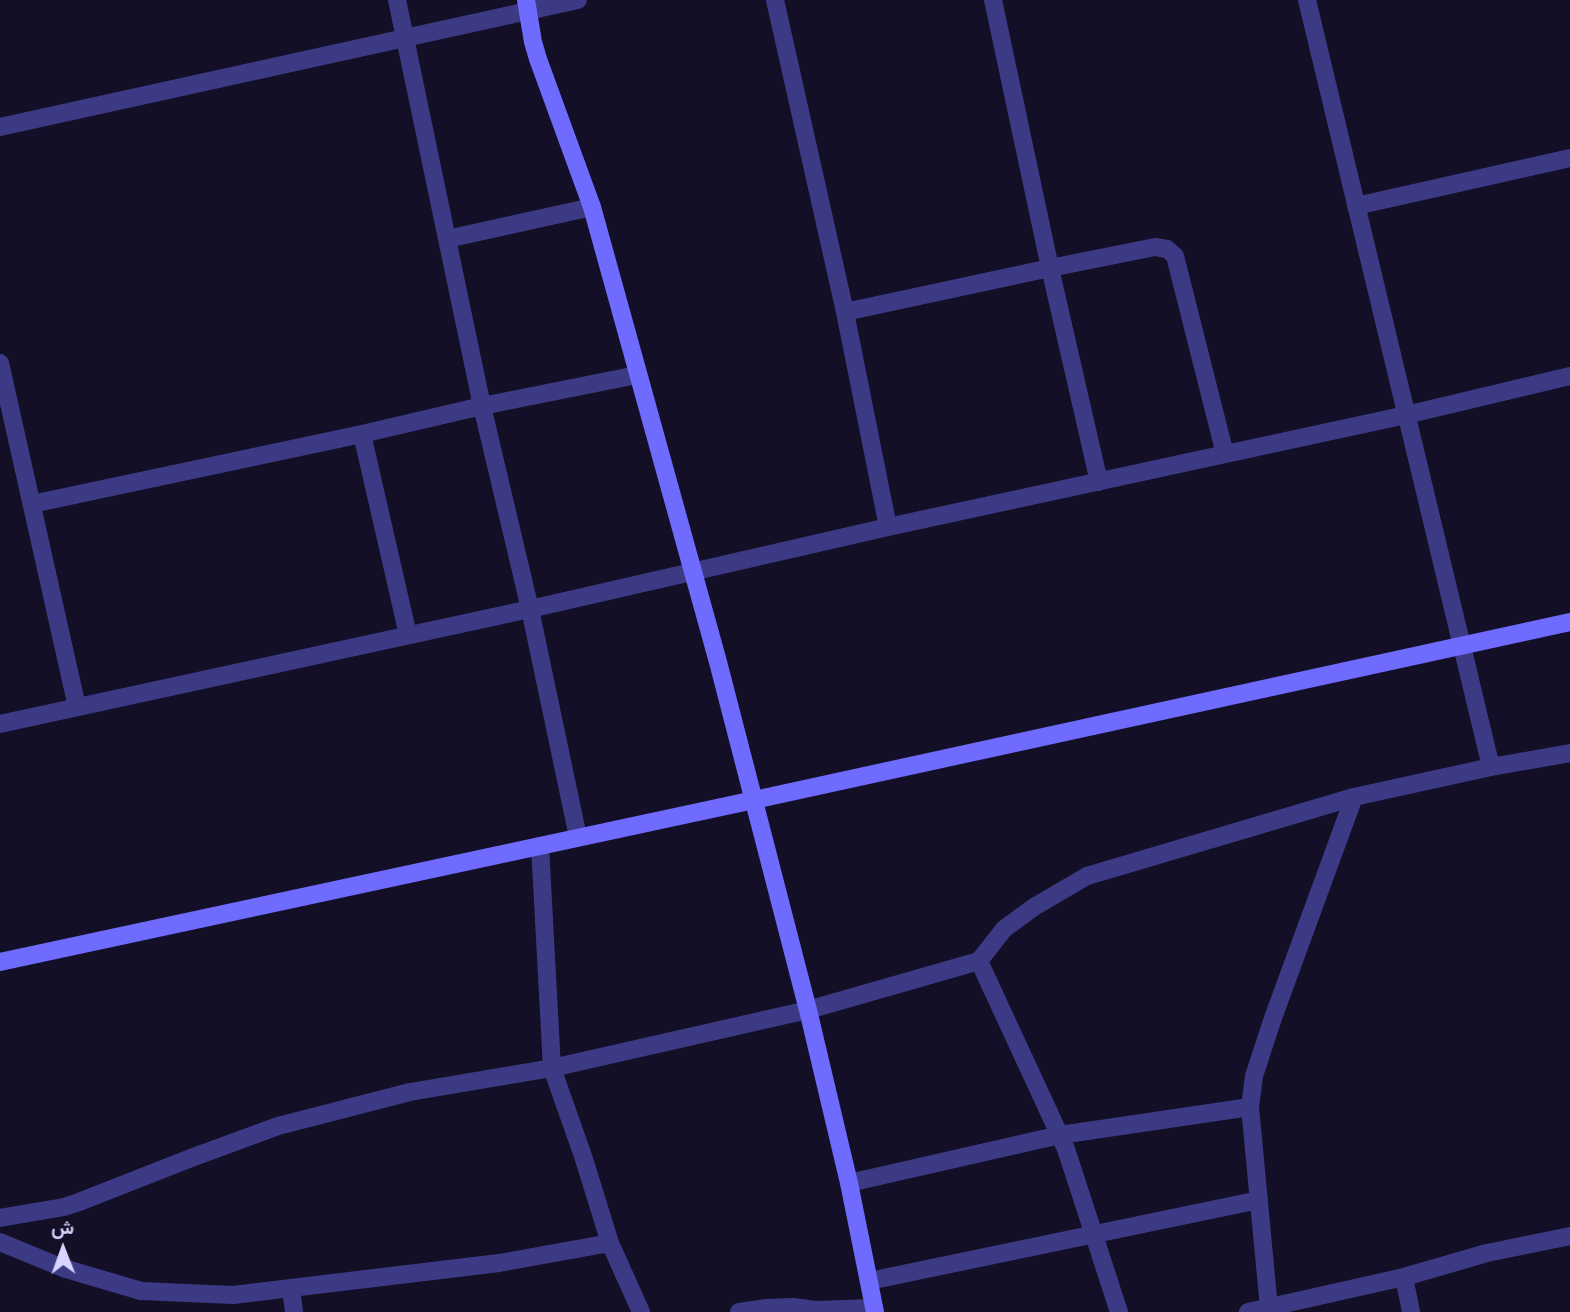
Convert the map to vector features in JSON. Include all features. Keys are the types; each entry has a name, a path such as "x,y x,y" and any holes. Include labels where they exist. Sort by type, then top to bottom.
{"street":[{"path":"397,0 482,406 530,609 578,838"},
{"path":"0,127 405,37 527,6 578,0"},
{"path":"775,0 845,312 888,527"},
{"path":"993,0 1099,482"},
{"path":"1307,0 1491,768"},
{"path":"527,6 538,59 592,207 718,662 808,1010 849,1183 874,1310 816,1310 793,1307 739,1312"},
{"path":"1356,206 1570,158"},
{"path":"447,239 592,207"},
{"path":"845,312 1155,247 1167,249 1175,256 1224,454"},
{"path":"0,363 77,707"},
{"path":"32,504 482,406 638,375"},
{"path":"0,724 1406,415 1570,376"},
{"path":"362,434 408,635"},
{"path":"0,962 1570,622"},
{"path":"0,1219 79,1202 278,1126 410,1092 552,1068 808,1010 979,961 1004,929 1034,907 1087,876 1354,797 1570,753"},
{"path":"1269,1308 1250,1107 1254,1076 1354,797"},
{"path":"540,846 552,1068 610,1243 640,1312"},
{"path":"979,961 1066,1149 1119,1312"},
{"path":"849,1183 1060,1135 1250,1107"},
{"path":"869,1281 1259,1200"},
{"path":"1248,1312 1404,1277 1487,1253 1570,1236"},
{"path":"0,1242 63,1268 141,1291 233,1296 499,1263 610,1243"},
{"path":"1404,1277 1411,1312"},
{"path":"291,1289 294,1312"}]}
